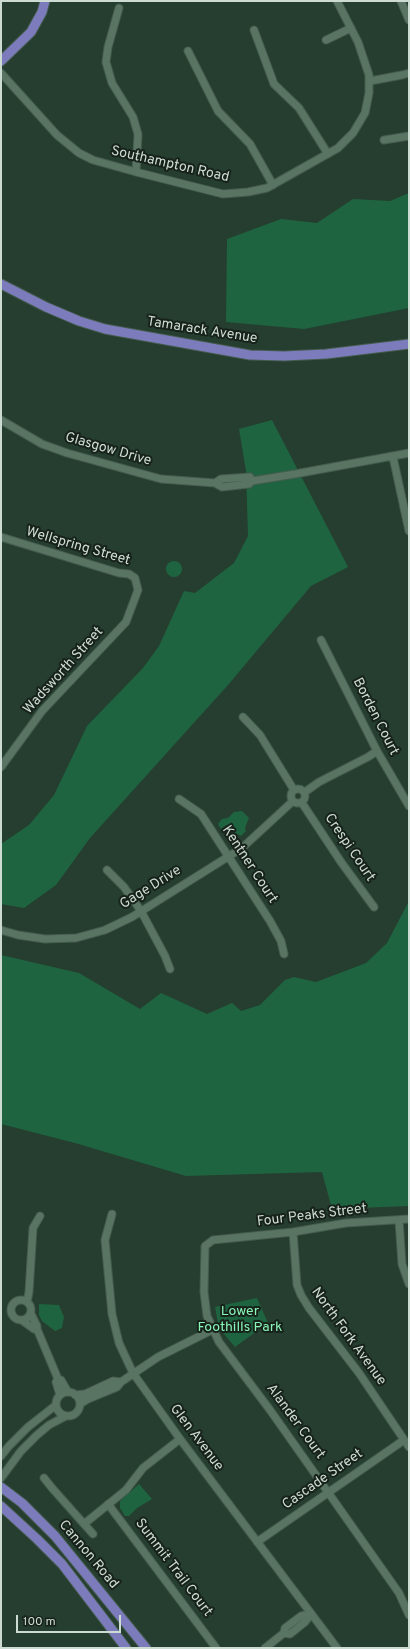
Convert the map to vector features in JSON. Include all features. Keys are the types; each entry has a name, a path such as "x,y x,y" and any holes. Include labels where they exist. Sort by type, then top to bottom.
{"main road":[{"path":"1,61 31,32 42,12 45,1"},
{"name":"Tamarack Avenue","path":"1,284 46,307 79,321 105,329 250,355 284,356 326,354 409,344"},
{"name":"Cannon Road","path":"1,1487 22,1503 55,1536 146,1648"},
{"name":"Cannon Road","path":"1,1506 62,1564 126,1648"}],"street":[{"name":"Southampton Road","path":"1,73 58,135 79,153 93,160 223,194 248,192 267,188 338,148 353,133 363,116 369,93 369,74 358,42 337,1"},
{"path":"401,1 409,20"},
{"path":"119,8 108,47 106,62 112,83 133,117 138,134 136,172"},
{"path":"326,40 351,28"},
{"path":"254,30 274,84 299,108 328,154"},
{"path":"188,51 218,111 250,144 273,185"},
{"path":"370,81 402,76 409,73"},
{"path":"384,140 409,136"},
{"name":"Glasgow Drive","path":"1,420 42,444 67,453 161,479 215,483 221,479 250,477 252,481 409,453"},
{"path":"393,457 409,531"},
{"name":"Wellspring Street","path":"1,537 119,573 129,574 135,578 138,590"},
{"name":"Wadsworth Street","path":"1,767 46,706 126,622 138,590"},
{"name":"Borden Court","path":"321,640 377,751 409,806"},
{"path":"243,717 260,734 294,790"},
{"path":"305,792 319,782 377,751"},
{"path":"294,790 299,789 305,792"},
{"path":"294,790 291,797 297,804 302,803 306,797 305,792"},
{"name":"Kentner Court","path":"179,799 201,814 270,921 281,941 284,954"},
{"name":"Gage Drive","path":"1,930 18,935 45,939 76,938 105,930 132,916 246,844 293,801"},
{"name":"Crespi Court","path":"302,803 374,907"},
{"path":"107,870 124,887 141,910 165,956 170,969"},
{"name":"Glen Avenue","path":"112,1214 105,1240 112,1314 120,1343 133,1373 180,1439 337,1648"},
{"path":"40,1216 33,1228 27,1302 32,1309 31,1314 58,1379 61,1380 68,1392 75,1395 85,1394 113,1382 121,1382"},
{"path":"399,1220 402,1264 409,1284"},
{"name":"Four Peaks Street","path":"218,1240 293,1232 346,1223 409,1220"},
{"name":"North Fork Avenue","path":"293,1232 297,1286 300,1295 360,1373 409,1448"},
{"name":"Alander Court","path":"218,1240 208,1242 204,1251 204,1298 207,1316 212,1330 329,1492 399,1593 409,1615"},
{"path":"27,1302 18,1301 12,1308 14,1317 19,1320 23,1320 34,1329 37,1329"},
{"path":"23,1320 31,1314"},
{"path":"1,1478 20,1452 49,1425 66,1416 71,1416 77,1412 80,1404 88,1399 117,1387 133,1373 168,1351 212,1330"},
{"path":"1,1456 28,1427 56,1405 60,1395 56,1382 58,1379"},
{"path":"60,1395 68,1392"},
{"path":"75,1395 80,1404"},
{"path":"56,1405 59,1412 66,1416"},
{"path":"84,1524 130,1485 143,1468 180,1439"},
{"name":"Cascade Street","path":"257,1542 404,1440"},
{"path":"44,1478 93,1534"},
{"name":"Summit Trail Court","path":"108,1504 216,1648"},
{"path":"265,1648 284,1633 285,1628 301,1616 310,1614"}],"green space":[{"path":"409,193 409,308 304,329 226,322 227,239 281,219 317,223 353,199 390,201"},
{"path":"272,420 348,567 311,586 228,685 90,838 56,885 24,908 1,904 1,844 29,825 54,795 87,726 143,668 159,646 184,591 195,593 234,563 248,536 246,471 239,429"},
{"path":"171,561 177,561 182,566 180,575 177,577 171,577 166,572 166,566"},
{"path":"242,811 249,818 245,828 246,831 241,836 230,830 226,825 221,829 218,824 222,819 228,818 234,812"},
{"path":"409,901 409,1206 332,1209 322,1172 186,1176 75,1143 1,1124 1,955 79,973 140,1009 161,993 207,1014 232,1003 241,1011 260,1005 285,980 294,977 316,982 366,963 387,943"},
{"name":"Lower Foothills Park","path":"257,1298 268,1323 235,1347 219,1328 215,1307"},
{"path":"39,1304 59,1305 64,1317 62,1328 55,1331 42,1321 39,1315"},
{"path":"139,1484 152,1499 137,1508 129,1516 125,1516 120,1508 120,1501"}]}
